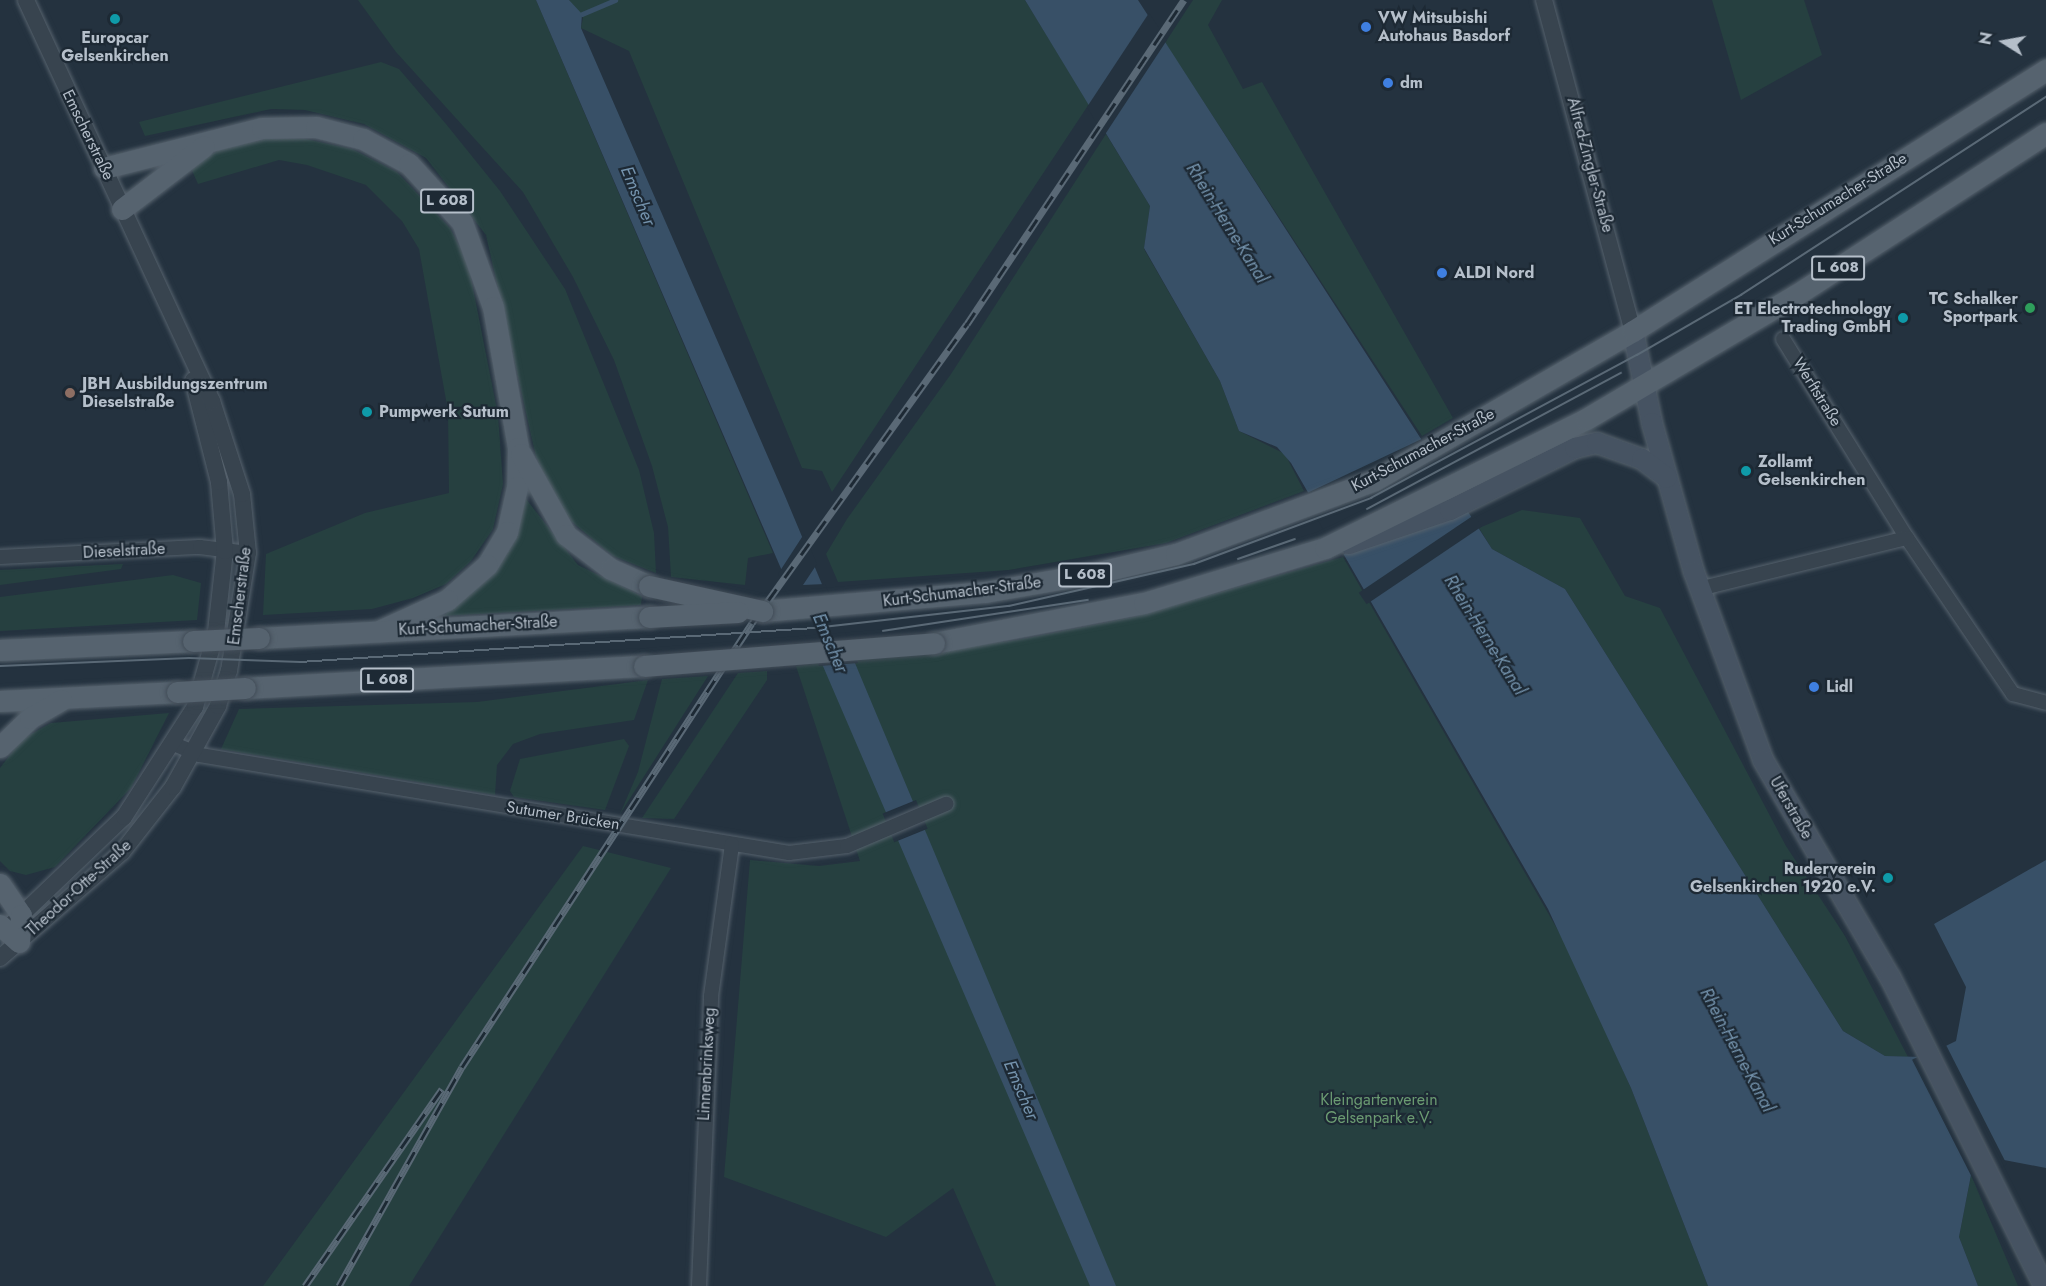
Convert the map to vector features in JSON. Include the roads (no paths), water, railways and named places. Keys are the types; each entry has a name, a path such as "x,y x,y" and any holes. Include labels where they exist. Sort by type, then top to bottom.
{"main road":[{"name":"Kurt-Schumacher-Straße","path":"0,650 762,611 917,599 1095,573 1176,554 1304,509 1375,480 1444,442 1633,331 2046,70"},
{"name":"L 608","path":"104,168 262,128 316,127 386,150 429,182 462,222 484,274 518,448 517,487 507,532 487,565 447,600 379,631"},
{"name":"L 608","path":"0,701 644,666 934,643 1143,603 1325,548 1475,488 1796,295 2046,133"},
{"name":"L 608","path":"122,209 212,141"},
{"name":"Uferstraße","path":"1633,331 1642,386 1700,589 1763,760 1923,1039 1997,1184 2044,1286"},
{"path":"1475,488 1575,448 1597,443 1642,459 1667,478"},
{"name":"L 608","path":"518,448 566,535 611,569 649,586 762,611"},
{"name":"L 608","path":"0,747 30,718 68,697"},
{"path":"0,884 21,915 6,933"}],"street":[{"name":"Emscherstraße","path":"26,0 180,336 238,474 248,553 229,670 192,753"},
{"name":"Alfred-Zingler-Straße","path":"1544,0 1633,331"},
{"name":"Emscherstraße","path":"174,744 206,673 225,551 219,482 180,336"},
{"name":"Werftstraße","path":"1783,339 1907,538 2013,694 2046,703"},
{"path":"1700,589 1907,538"},
{"name":"Dieselstraße","path":"0,557 200,547 248,553"},
{"name":"Sutumer Brücken","path":"174,744 192,753 803,855 868,838 946,804"},
{"name":"Theodor-Otte-Straße","path":"21,915 124,817 174,744"},
{"name":"Theodor-Otte-Straße","path":"0,958 6,933 122,852 192,753"},
{"name":"Linnenbrinksweg","path":"699,1286 711,996 732,844"}],"water":[{"name":"Emscher","path":"536,0 569,0 582,14 581,28 785,496 1116,1286 1090,1286"},
{"name":"Rhein-Herne-Kanal","path":"1025,0 1138,0 1492,549 1565,589 1843,1031 1885,1056 1923,1057 1956,1041 1966,987 1934,924 2046,860 2046,1168 2004,1160 1971,1175 1959,1237 1978,1286 1708,1286 1631,1088 1548,909 1291,463 1277,447 1239,431 1220,381 1144,248 1150,206"}],"waterway":[{"path":"582,14 615,0"}],"tram line":[{"path":"0,666 189,658 300,662 815,628 1009,606 1194,564 1371,498 1637,355 1741,295 2046,97"},
{"path":"1367,509 1621,373"},
{"path":"1238,559 1295,539"},
{"path":"883,631 1088,600"}],"railway":[{"path":"339,1286 462,1067 752,623 967,324 1184,0"},
{"path":"305,1286 442,1089"}],"place":[{"name":"Europcar Gelsenkirchen","path":"115,19"},
{"name":"VW Mitsubishi Autohaus Basdorf","path":"1366,27"},
{"name":"dm","path":"1388,83"},
{"name":"ALDI Nord","path":"1442,273"},
{"name":"TC Schalker Sportpark","path":"2030,308"},
{"name":"ET Electrotechnology Trading GmbH","path":"1903,318"},
{"name":"JBH Ausbildungszentrum Dieselstraße","path":"70,393"},
{"name":"Pumpwerk Sutum","path":"367,412"},
{"name":"Zollamt Gelsenkirchen","path":"1746,471"},
{"name":"Lidl","path":"1814,687"},
{"name":"Ruderverein Gelsenkirchen 1920 e.V.","path":"1888,878"}],"park label":[{"name":"Kleingartenverein Gelsenpark e.V.","path":"1379,1109"}]}
